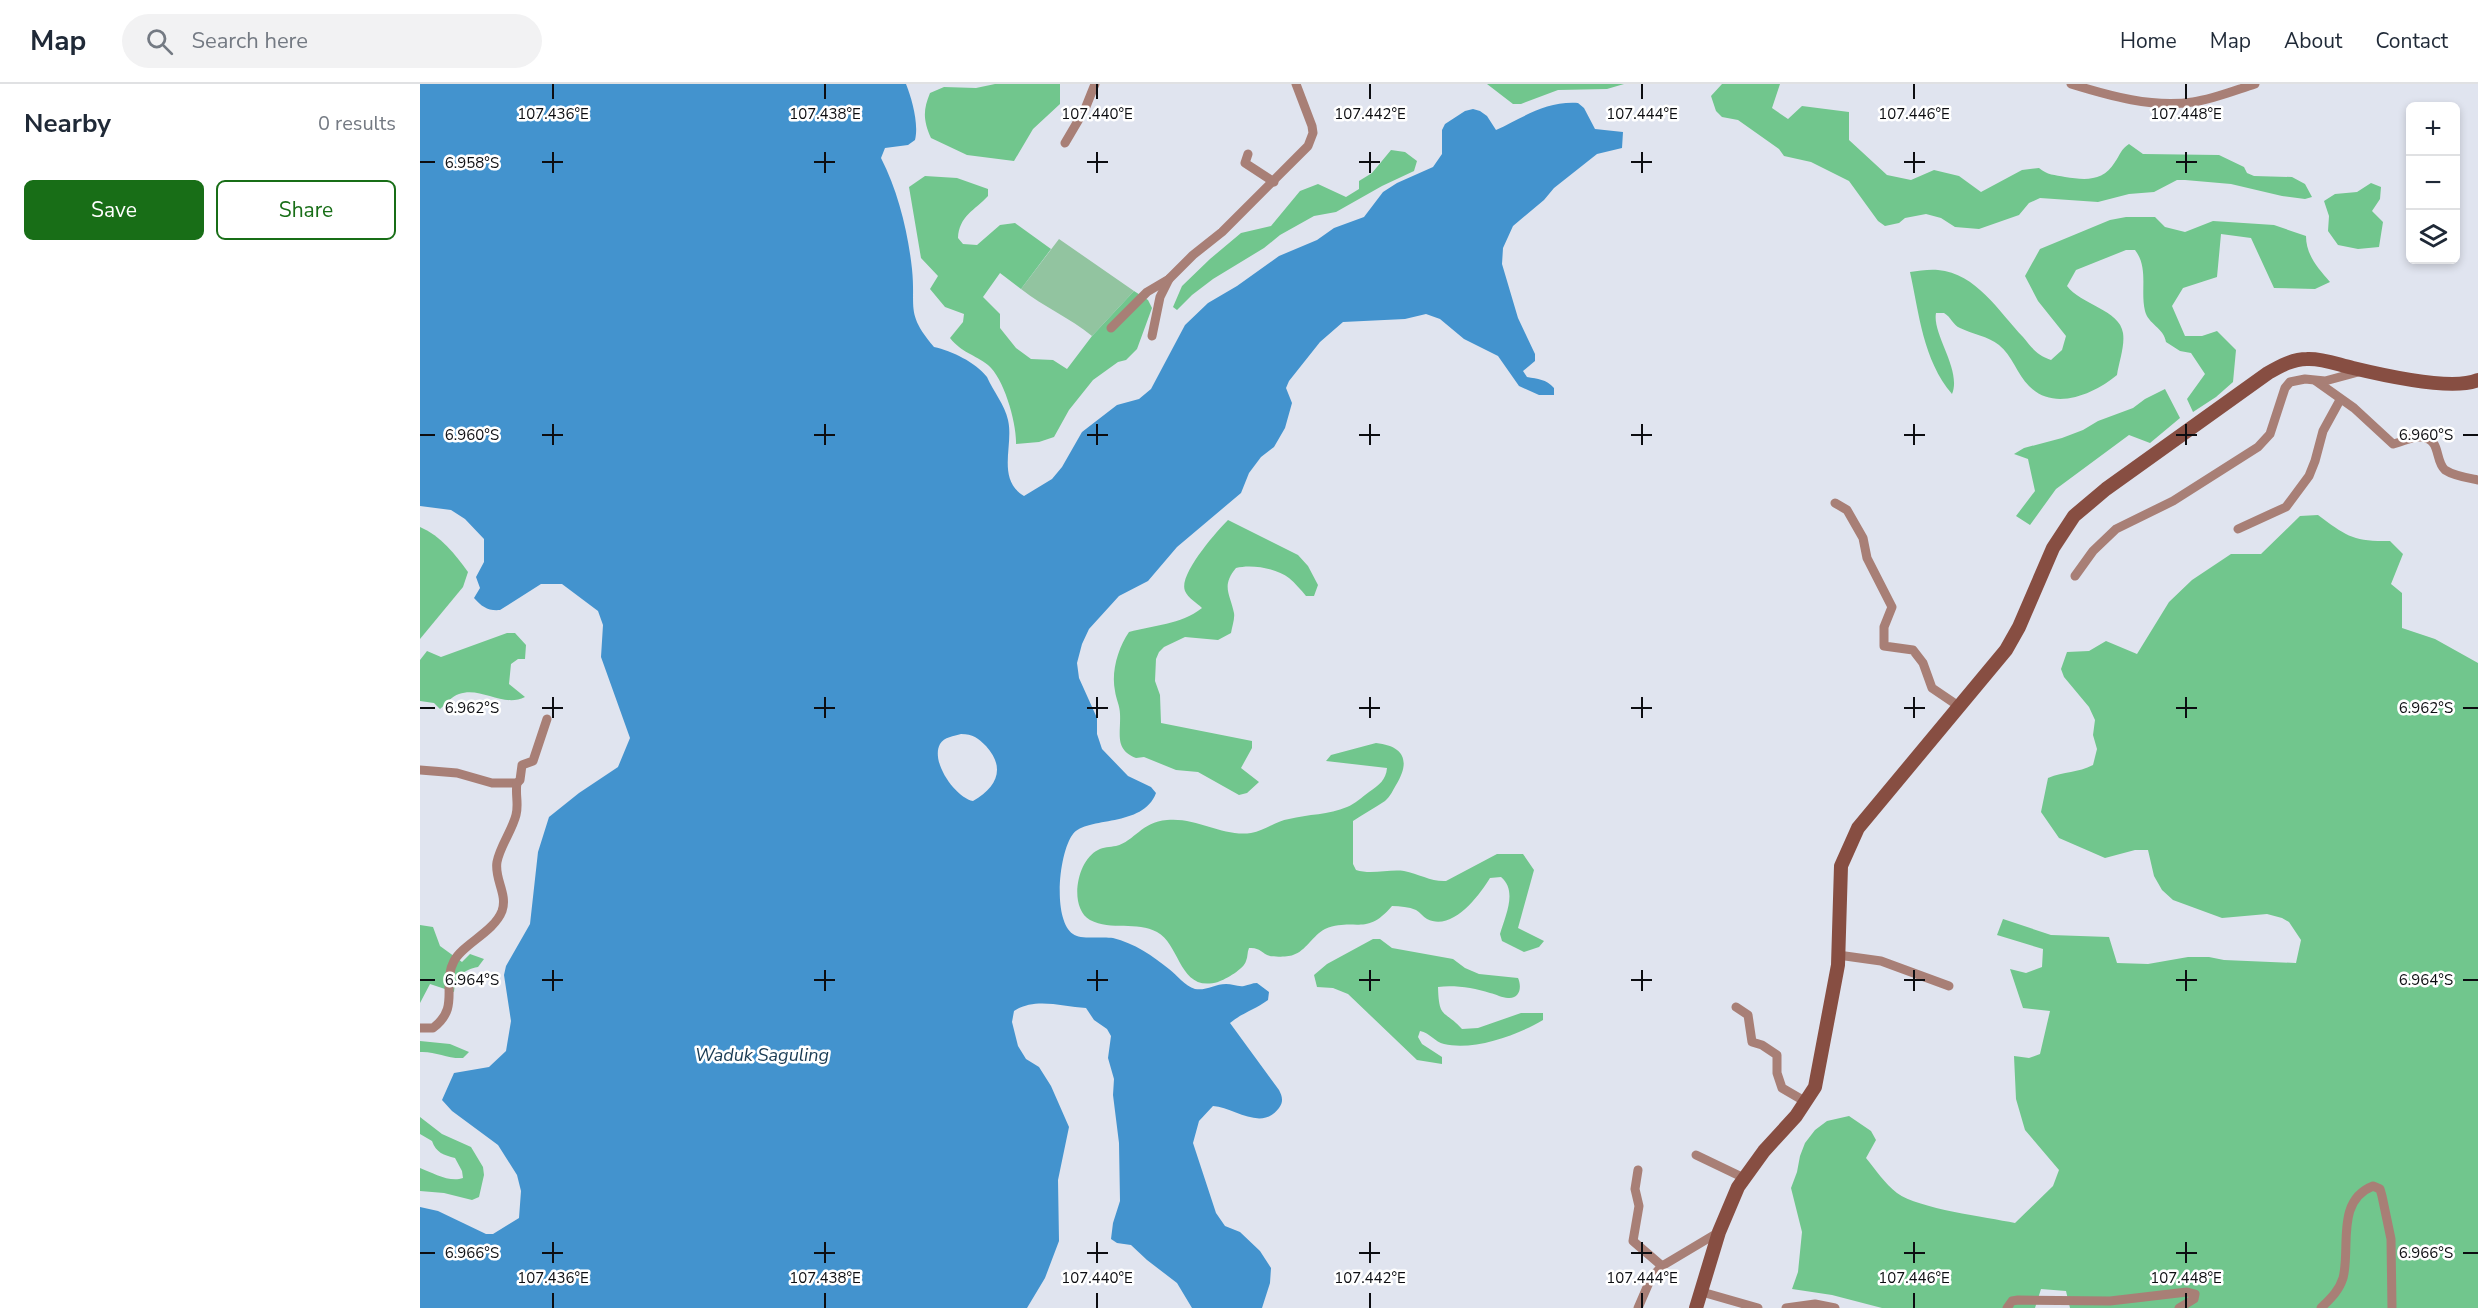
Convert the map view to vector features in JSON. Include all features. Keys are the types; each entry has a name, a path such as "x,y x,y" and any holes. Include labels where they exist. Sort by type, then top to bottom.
{"main road":[{"path":"1696,1308 1719,1232 1731,1202 1744,1178 1764,1151 1806,1102 1817,1080 1836,982 1839,879 1850,840 1881,798 2006,650 2019,627 2053,548 2074,516 2089,502 2281,366 2310,359 2362,371 2441,383 2464,384 2478,380"}],"street":[{"path":"1065,143 1085,109 1095,84"},
{"path":"1111,328 1147,291 1168,279 1192,255 1222,232 1275,182 1308,146 1313,132 1305,104 1296,84"},
{"path":"2071,84 2150,103 2172,104 2195,102 2255,84"},
{"path":"1248,154 1245,163 1275,182"},
{"path":"1152,336 1160,297 1168,279"},
{"path":"2075,576 2093,551 2116,529 2172,501 2258,447 2270,434 2285,388 2290,382 2340,378 2362,371"},
{"path":"2316,381 2354,408 2393,444 2416,437 2429,439 2434,443 2441,465 2446,470 2478,480"},
{"path":"2238,529 2286,507 2293,501 2314,465 2323,431 2340,400"},
{"path":"1835,503 1847,510 1863,538 1867,558 1892,608 1884,627 1884,646 1913,650 1923,663 1932,688 1960,707"},
{"path":"420,1029 433,1028 443,1017 449,1006 450,972 455,960 481,936 501,912 504,896 497,864 516,816 517,783 520,780 522,765 533,761 546,719"},
{"path":"420,770 458,773 492,783 517,783"},
{"path":"1838,955 1881,961 1949,986"},
{"path":"1736,1007 1748,1015 1752,1042 1762,1045 1777,1056 1777,1072 1782,1088 1806,1102"},
{"path":"1696,1155 1744,1178"},
{"path":"1638,1170 1635,1189 1639,1206 1632,1235 1633,1240 1662,1266"},
{"path":"2321,1308 2336,1292 2343,1278 2345,1234 2350,1210 2358,1198 2373,1186 2380,1190 2391,1239 2392,1308"},
{"path":"1638,1308 1651,1278 1662,1266 1719,1232"},
{"path":"1702,1292 1758,1308"},
{"path":"2007,1308 2012,1301 2018,1300 2085,1302 2137,1300 2187,1292 2195,1294 2194,1299 2179,1308"},
{"path":"1786,1308 1815,1304 1835,1308"}],"green space":[{"path":"995,84 1060,84 1060,104 1033,129 1014,161 967,155 931,138 926,126 925,115 930,93 944,87 976,88"},
{"path":"1487,84 1624,84 1607,89 1558,90 1521,104 1513,104"},
{"path":"1722,84 1780,84 1772,108 1788,119 1802,106 1849,112 1849,140 1887,175 1911,180 1934,170 1959,176 1981,192 2022,170 2039,168 2054,175 2080,179 2093,178 2110,169 2122,150 2129,144 2143,154 2219,155 2244,167 2247,173 2254,176 2292,177 2305,184 2312,197 2305,199 2231,184 2177,180 2154,192 2129,194 2098,202 2040,198 2029,203 2019,215 1979,229 1955,227 1941,218 1926,214 1905,218 1899,223 1885,226 1878,221 1849,181 1811,162 1784,156 1779,149 1738,120 1722,117 1716,111 1711,96"},
{"path":"1391,150 1405,152 1417,161 1414,171 1336,212 1314,216 1280,235 1264,248 1213,279 1177,310 1173,307 1182,286 1241,233 1271,226 1300,191 1318,184 1346,197 1359,189 1359,181 1372,173"},
{"path":"925,176 957,178 988,189 988,196 968,214 961,224 958,238 963,244 977,245 1000,225 1015,223 1051,249 1021,289 1000,273 983,297 1000,314 1000,328 1016,348 1031,359 1053,360 1067,369 1092,336 1134,291 1148,300 1152,308 1137,349 1126,360 1118,362 1093,380 1069,410 1054,437 1039,442 1016,444 1012,414 1004,390 994,371 959,347 950,338 963,322 964,314 945,307 930,289 938,276 921,258 909,187"},
{"path":"2371,183 2381,187 2380,199 2372,211 2383,222 2379,247 2358,249 2338,245 2328,231 2329,216 2324,201 2335,194 2357,192"},
{"path":"2126,217 2155,217 2165,227 2185,232 2213,221 2274,225 2306,236 2310,255 2330,282 2315,289 2274,288 2251,238 2221,234 2217,277 2183,288 2172,306 2185,336 2202,336 2217,331 2236,350 2233,382 2193,412 2187,399 2205,374 2191,353 2180,351 2166,342 2165,337 2149,319 2145,311 2142,264 2135,250 2126,250 2076,270 2067,286 2081,298 2115,318 2120,325 2123,343 2117,375 2086,394 2062,399 2050,398 2039,394 2029,386 1999,345 1990,339 1958,327 1944,313 1936,313 1938,331 1953,374 1952,394 1942,381 1928,351 1910,272 1938,270 1964,278 1986,295 2035,351 2051,360 2062,350 2066,336 2038,301 2025,276 2040,249 2110,220"},
{"path":"1059,239 1134,291 1092,336 1021,289"},
{"path":"2165,389 2180,418 2150,443 2129,435 2056,489 2030,525 2016,516 2035,491 2028,459 2014,454 2024,448 2083,430 2098,421 2133,408"},
{"path":"2318,515 2336,528 2359,539 2390,541 2403,554 2391,584 2402,593 2402,628 2435,639 2478,663 2478,1308 2070,1308 2066,1291 2041,1289 2035,1308 1882,1308 1832,1295 1792,1289 1798,1272 1802,1232 1791,1188 1805,1143 1815,1130 1827,1121 1849,1116 1871,1131 1876,1140 1866,1158 1897,1193 1921,1204 2015,1223 2053,1186 2059,1170 2025,1130 2016,1099 2014,1056 2029,1058 2040,1054 2050,1011 2023,1008 2010,969 2026,973 2042,967 2043,949 1997,935 2003,919 2051,935 2109,937 2117,963 2148,964 2188,957 2209,957 2224,960 2296,963 2301,940 2289,922 2267,914 2222,918 2173,900 2162,890 2154,876 2148,850 2135,850 2105,858 2059,838 2041,812 2048,778 2093,765 2097,749 2093,735 2095,720 2089,707 2064,677 2061,669 2067,652 2089,651 2106,641 2137,654 2169,602 2192,580 2231,554 2261,554 2300,516"},
{"path":"1228,520 1298,555 1308,566 1318,585 1314,596 1306,596 1289,578 1270,569 1236,568 1231,574 1228,585 1234,615 1231,633 1218,640 1185,637 1164,647 1156,659 1155,681 1160,695 1161,723 1252,741 1252,748 1241,768 1259,782 1247,793 1239,795 1198,772 1176,770 1144,757 1136,758 1124,750 1120,740 1120,711 1114,684 1116,660 1129,632 1176,621 1202,608 1186,594 1184,584 1193,564"},
{"path":"420,527 441,540 468,572 463,587 420,639"},
{"path":"507,633 515,633 526,645 525,659 518,659 511,664 509,684 525,697 508,700 467,692 454,696 440,709 434,703 420,701 420,660 427,651 441,657"},
{"path":"1376,743 1393,747 1399,751 1404,762 1403,769 1387,799 1353,821 1353,864 1356,870 1404,871 1446,881 1497,854 1523,854 1534,870 1518,928 1544,941 1539,947 1524,952 1502,941 1500,934 1509,904 1509,889 1501,877 1490,878 1464,910 1446,921 1436,922 1427,919 1413,909 1392,906 1375,921 1367,924 1325,929 1293,955 1272,956 1256,948 1249,948 1245,964 1238,970 1218,982 1205,984 1195,981 1188,974 1165,938 1157,932 1141,927 1098,923 1083,914 1077,895 1080,873 1091,855 1098,850 1123,844 1144,828 1158,821 1189,821 1230,832 1251,833 1284,820 1333,812 1347,807 1379,784 1384,779 1387,768 1326,761 1331,755"},
{"path":"420,925 433,927 440,946 462,962 470,954 484,959 478,967 461,975 456,982 454,992 430,984 420,1003"},
{"path":"1373,939 1380,939 1392,948 1453,959 1479,974 1518,978 1519,992 1512,998 1464,987 1438,987 1441,1010 1462,1029 1478,1028 1521,1013 1543,1013 1543,1020 1509,1036 1469,1045 1444,1044 1420,1031 1418,1037 1422,1044 1442,1057 1442,1064 1417,1060 1348,994 1333,988 1317,987 1314,975 1327,964"},
{"path":"420,1041 450,1044 469,1052 463,1058 420,1052"},
{"path":"420,1117 442,1134 471,1147 483,1167 484,1175 479,1197 472,1200 444,1193 420,1191 420,1168 447,1178 463,1178 455,1158 441,1153 432,1141 420,1134"}],"water":[{"name":"Waduk Saguling","path":"420,84 906,84 913,104 915,140 908,145 885,148 881,158 905,226 912,269 915,318 934,347 963,358 987,377 1008,420 1008,471 1016,489 1024,496 1052,479 1062,467 1082,432 1117,405 1139,399 1151,389 1185,325 1208,303 1237,286 1279,256 1317,240 1334,228 1364,217 1383,192 1433,167 1442,154 1442,130 1445,124 1465,111 1473,109 1480,111 1487,116 1496,130 1545,107 1578,103 1584,108 1595,129 1623,132 1622,148 1597,154 1554,188 1544,200 1513,226 1503,248 1502,264 1518,318 1535,354 1535,361 1523,371 1527,377 1542,380 1551,385 1554,388 1554,395 1539,395 1519,386 1498,356 1464,339 1440,319 1426,314 1405,319 1343,322 1320,342 1289,381 1286,388 1292,403 1285,428 1274,447 1261,457 1249,473 1241,493 1177,547 1148,581 1119,596 1089,629 1082,644 1077,663 1079,678 1097,718 1097,734 1102,749 1128,776 1151,787 1156,793 1140,812 1128,817 1090,825 1073,834 1064,855 1061,870 1062,915 1066,926 1076,936 1113,938 1128,943 1156,959 1191,988 1203,989 1222,984 1242,986 1257,983 1269,992 1268,1000 1230,1023 1279,1090 1281,1105 1272,1115 1264,1118 1247,1116 1213,1106 1199,1121 1193,1143 1216,1213 1225,1226 1240,1232 1260,1251 1271,1268 1270,1283 1262,1308 1192,1308 1177,1283 1131,1245 1117,1243 1111,1239 1120,1201 1119,1143 1113,1095 1114,1079 1108,1058 1111,1036 1107,1029 1094,1020 1086,1008 1031,1004 1014,1011 1012,1022 1018,1046 1026,1059 1039,1067 1051,1086 1069,1127 1058,1180 1059,1241 1045,1278 1027,1308 420,1308 420,1207 438,1211 486,1234 493,1234 519,1218 521,1191 517,1175 498,1145 452,1111 442,1100 454,1073 489,1067 506,1051 511,1021 504,975 506,966 530,924 538,852 549,817 579,793 618,767 630,738 601,657 603,625 598,611 562,584 541,584 500,610 486,608 474,598 480,588 476,577 484,562 484,539 465,519 451,510 420,506","holes":["961,734 975,737 986,746 996,762 997,769 993,783 988,790 973,801 952,786 939,760 940,744 949,737"]}]}
